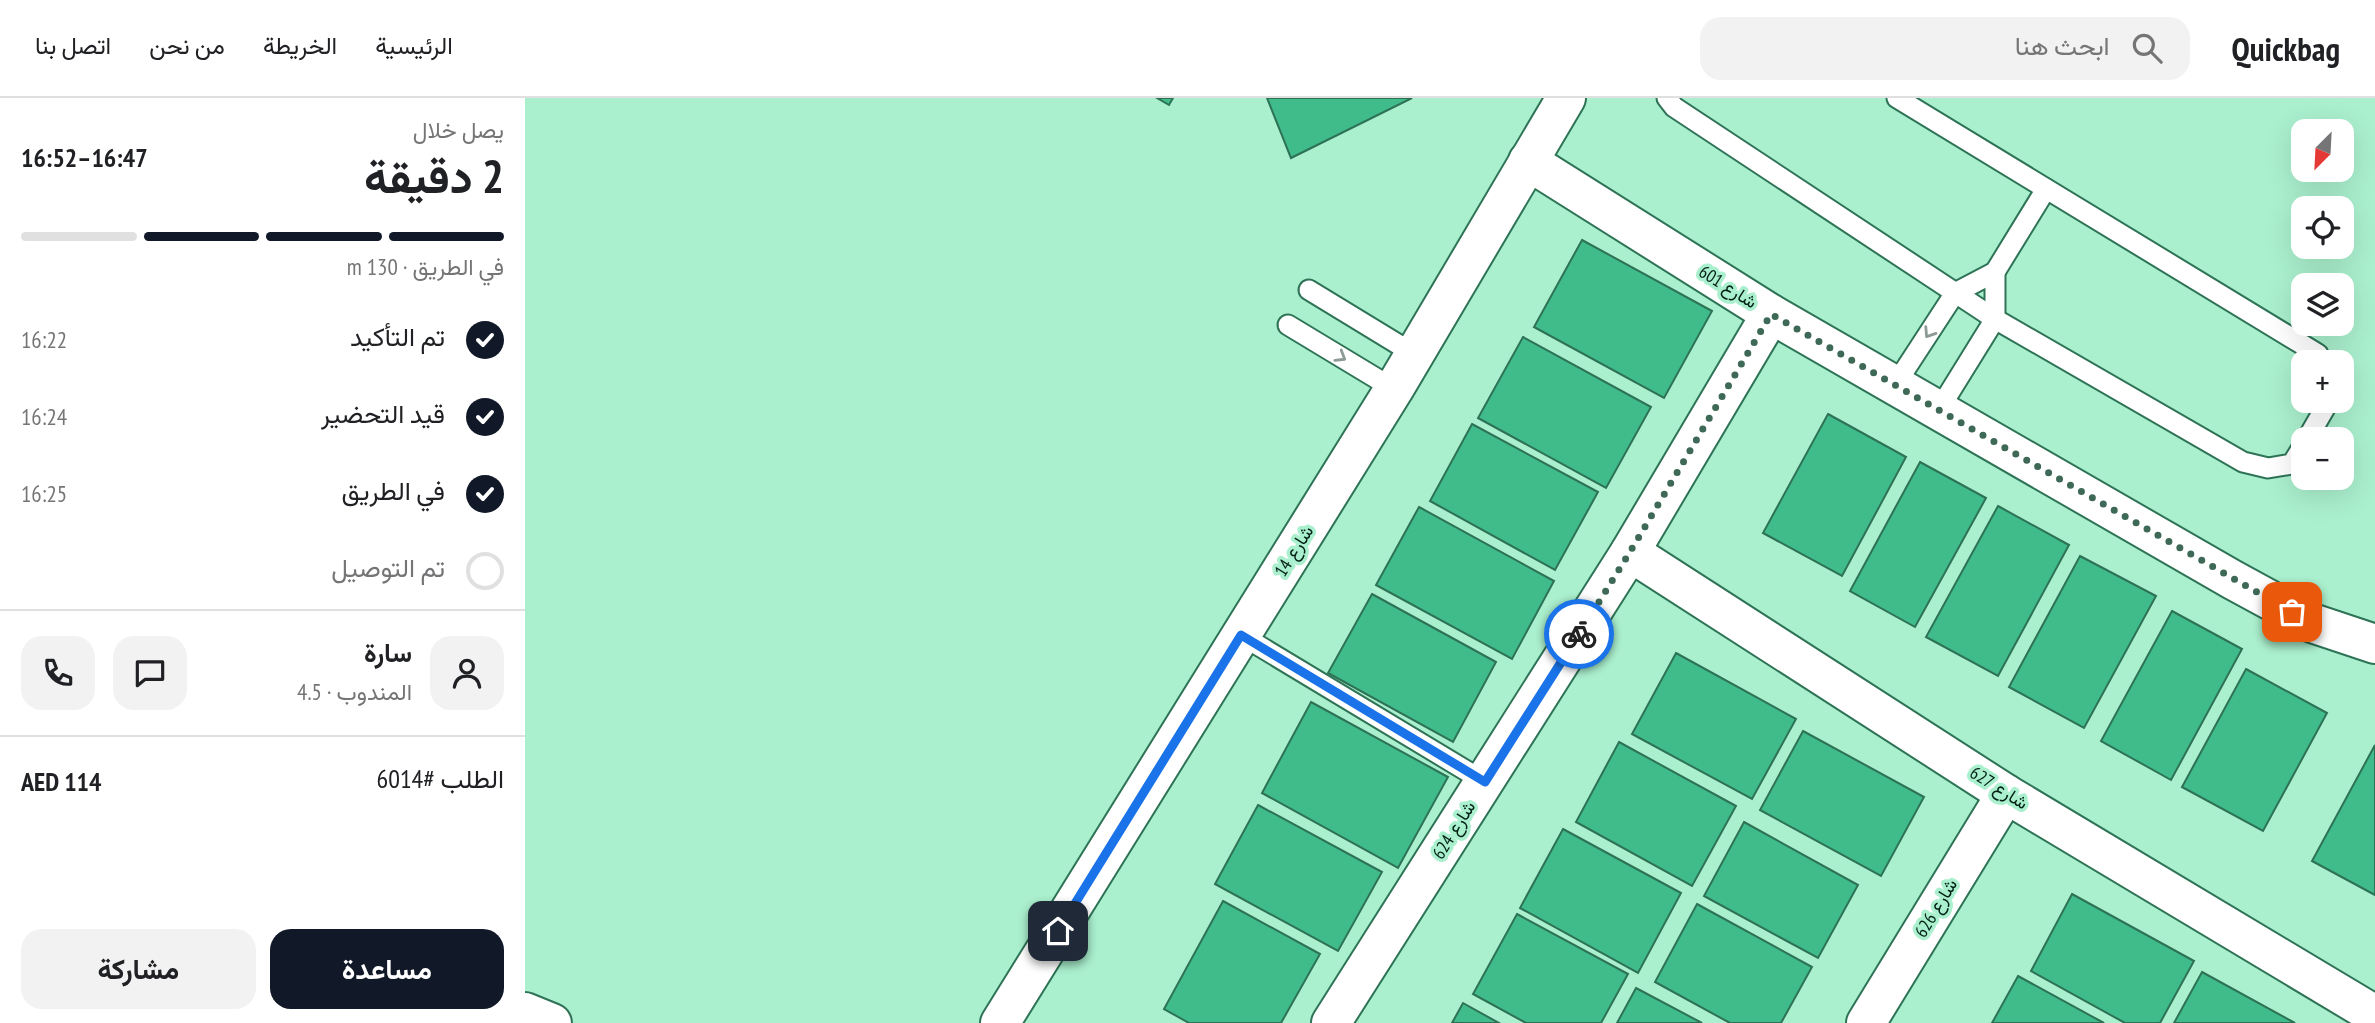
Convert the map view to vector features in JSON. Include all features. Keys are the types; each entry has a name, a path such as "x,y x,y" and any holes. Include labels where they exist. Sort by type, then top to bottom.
{"street":[{"name":"شارع 14","path":"1009,1015 1394,389 1566,98"},
{"name":"شارع 601","path":"1528,161 1771,314 2232,580 2312,623 2375,644"},
{"name":"شارع 624","path":"1331,1023 1630,552 1771,314"},
{"name":"شارع 627","path":"1630,552 2006,793 2375,1015"},
{"name":"شارع 626","path":"1866,1023 2006,793"},
{"path":"525,1012 552,1023"}],"lane":[{"path":"1667,98 1674,107 1994,319 2243,462 2268,468 2291,464"},
{"path":"1897,98 2311,350"},
{"path":"1938,411 1994,319 1995,272 2046,189"},
{"path":"1895,385 1955,293 1995,272"},
{"path":"1309,290 1414,354"},
{"path":"1288,325 1394,389"},
{"path":"1241,635 1485,782"}],"building":[{"path":"1157,98 1173,98 1169,105"},
{"path":"1267,98 1412,98 1291,158"},
{"path":"1582,240 1712,311 1664,398 1534,327"},
{"path":"1523,337 1651,407 1606,488 1478,418"},
{"path":"1828,414 1906,457 1842,576 1763,533"},
{"path":"1472,424 1598,492 1555,570 1430,501"},
{"path":"1920,462 1986,498 1915,627 1850,591"},
{"path":"1998,506 2069,545 1998,676 1926,637"},
{"path":"1419,507 1554,581 1512,659 1376,585"},
{"path":"2080,556 2156,596 2084,728 2009,687"},
{"path":"1372,594 1496,662 1453,742 1328,673"},
{"path":"2172,611 2242,649 2171,780 2101,741"},
{"path":"1676,653 1796,719 1752,799 1632,734"},
{"path":"2246,669 2327,713 2263,831 2182,787"},
{"path":"1311,702 1448,777 1398,868 1262,793"},
{"path":"1803,731 1924,797 1881,876 1760,810"},
{"path":"1619,742 1736,806 1692,886 1576,822"},
{"path":"2375,745 2375,895 2312,861"},
{"path":"1258,805 1382,872 1338,951 1215,884"},
{"path":"1744,822 1858,885 1818,958 1704,896"},
{"path":"1563,829 1681,893 1638,973 1520,908"},
{"path":"2072,894 2194,961 2160,1023 2125,1023 2031,971"},
{"path":"1223,901 1320,954 1281,1023 1189,1023 1164,1009"},
{"path":"1697,904 1812,967 1781,1023 1730,1023 1655,982"},
{"path":"1517,914 1628,974 1601,1023 1526,1023 1473,994"},
{"path":"2202,972 2295,1023 2174,1023"},
{"path":"2018,976 2104,1023 1992,1023"},
{"path":"1636,988 1702,1023 1617,1023"},
{"path":"1463,1003 1499,1023 1452,1023"}],"way so far":[{"path":"1579,634 1771,314 2292,612"}],"route":[{"path":"1058,931 1241,635 1485,782 1579,634"}]}
